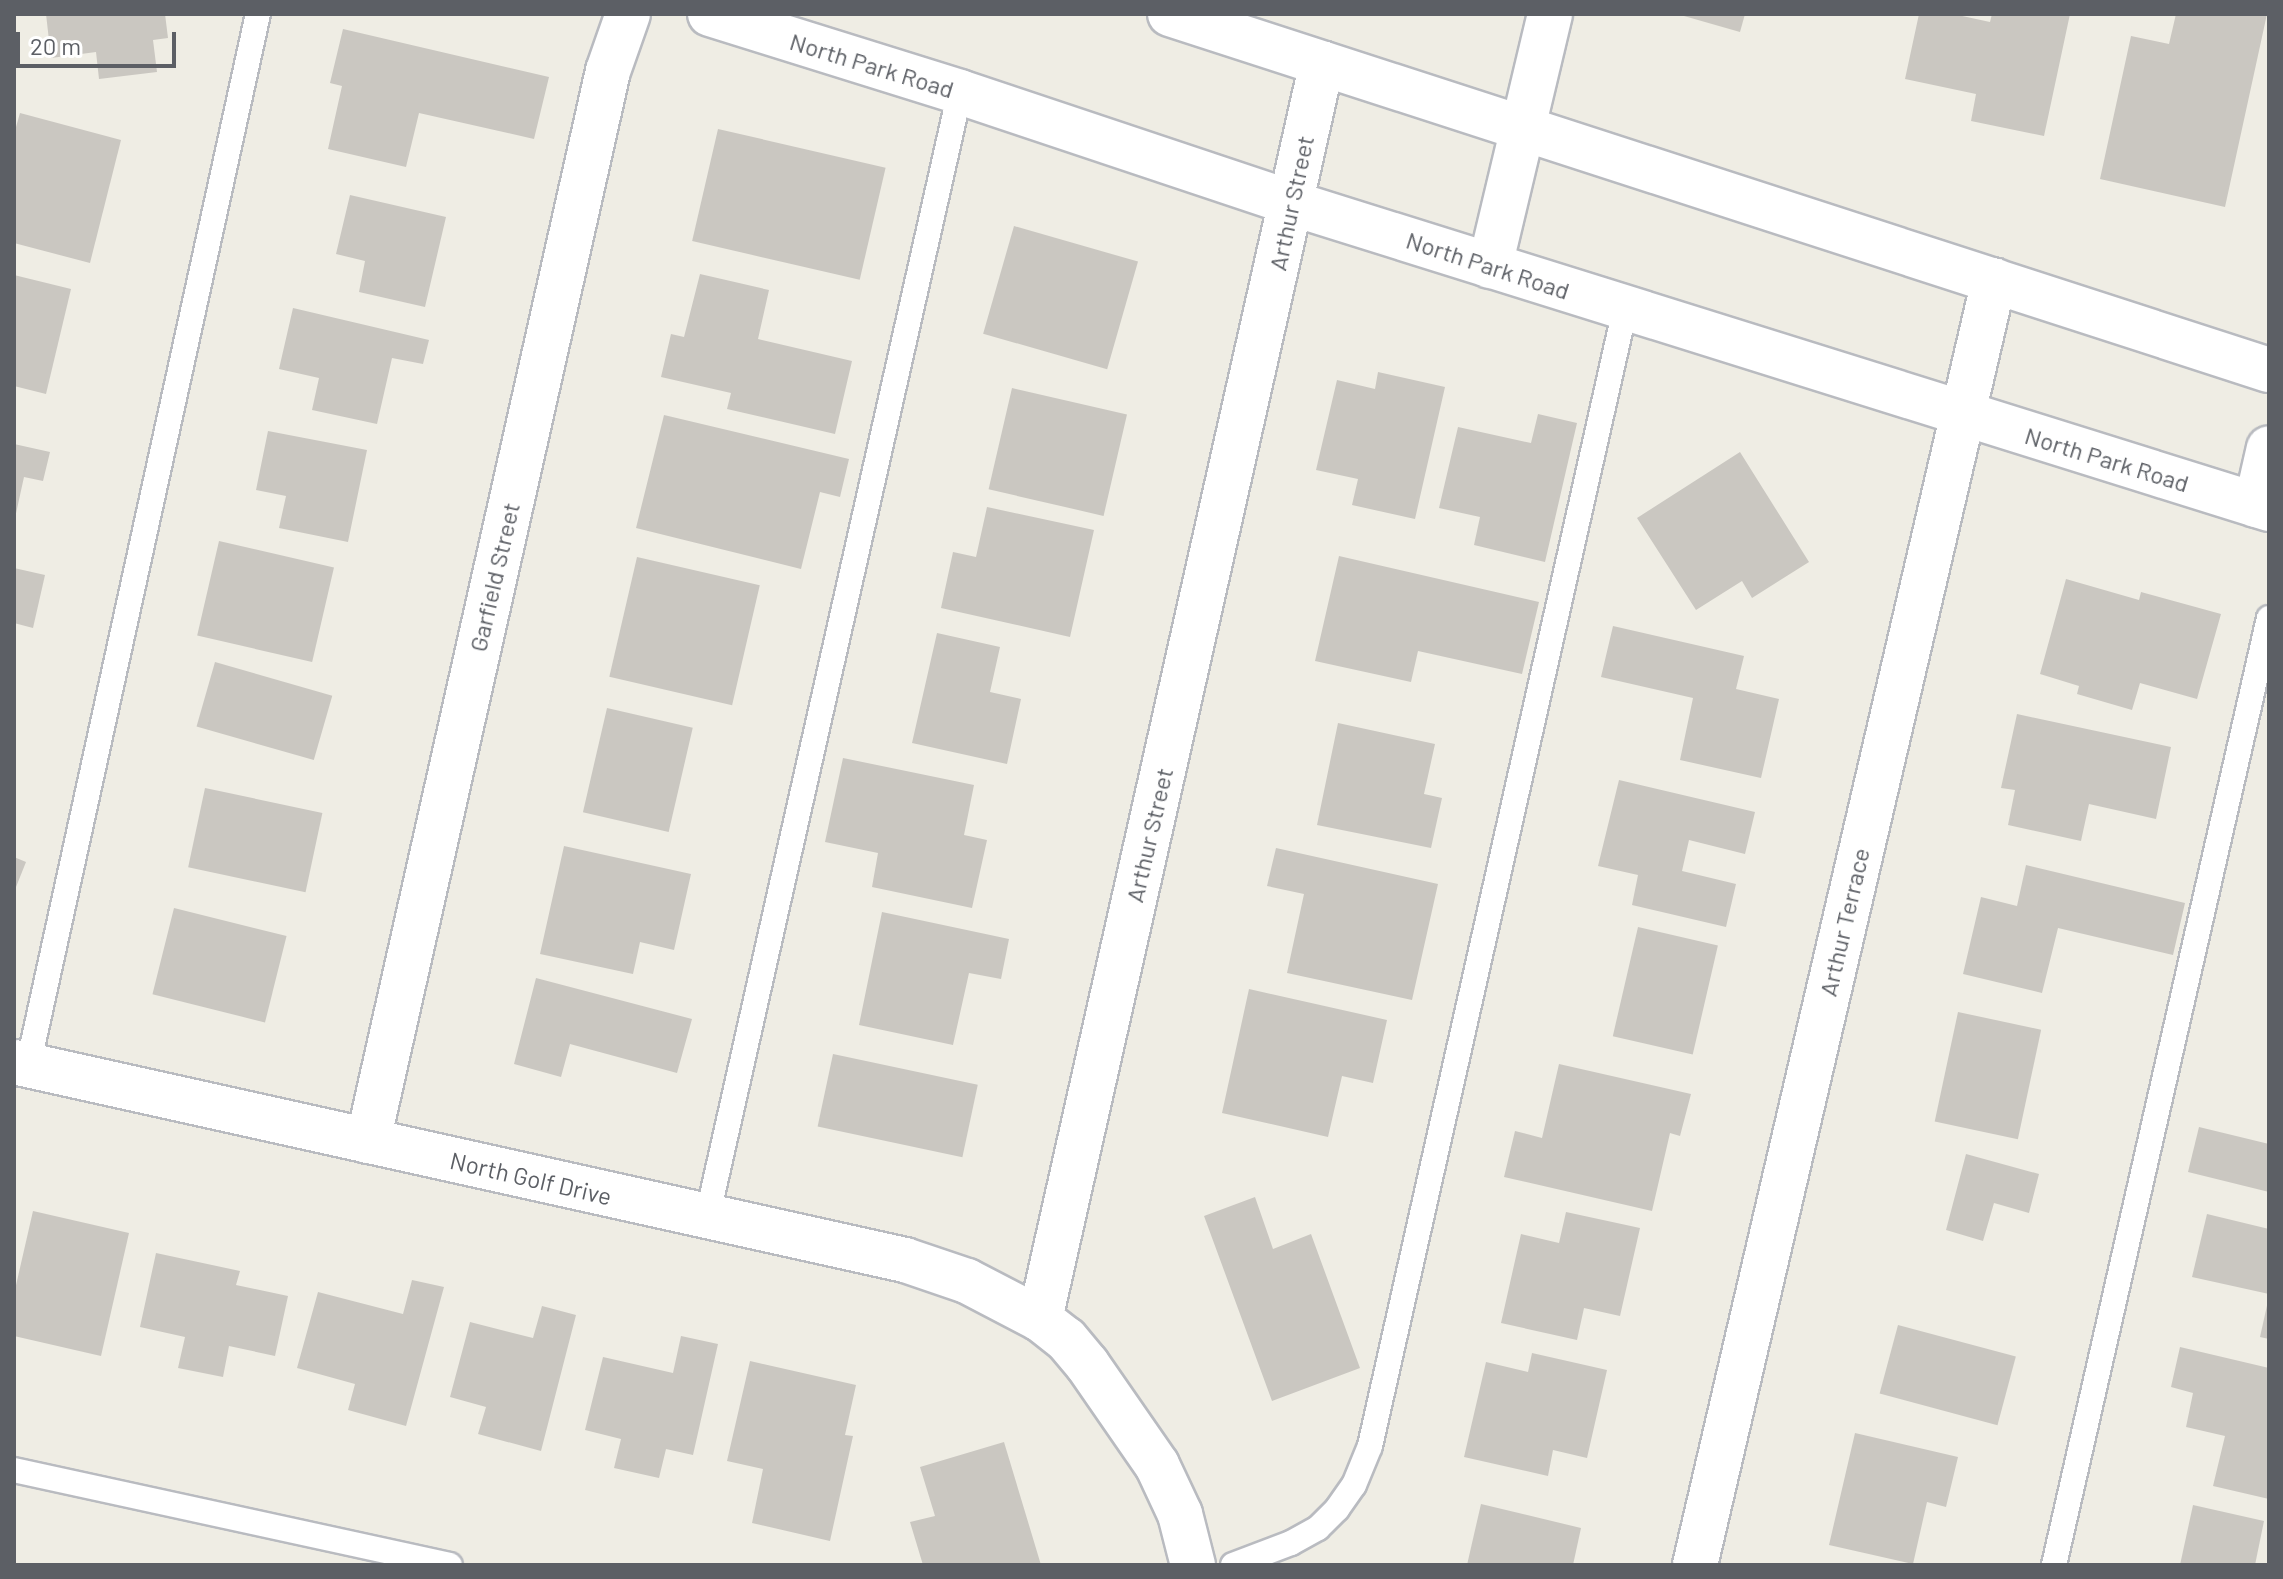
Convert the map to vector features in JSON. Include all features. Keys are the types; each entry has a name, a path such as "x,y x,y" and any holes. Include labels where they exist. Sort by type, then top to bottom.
{"street":[{"name":"Garfield Street","path":"368,1141 604,86 628,14"},
{"name":"North Park Road","path":"710,14 960,92 1291,203 2263,507"},
{"path":"1170,14 2269,370"},
{"path":"1490,266 1550,14"},
{"name":"Arthur Street","path":"1040,1319 1322,63"},
{"name":"Arthur Terrace","path":"1695,1565 1994,280"},
{"path":"2263,507 2269,448"},
{"name":"North Golf Drive","path":"21,1064 935,1269 977,1285 1040,1319"},
{"path":"1040,1319 1066,1339 1087,1364 1157,1465 1180,1514 1193,1565"}],"lane":[{"path":"21,1064 258,14"},
{"path":"707,1218 960,92"},
{"path":"1233,1565 1291,1543 1318,1528 1354,1485 1370,1446 1625,309"},
{"path":"2054,1565 2269,618"},
{"path":"14,1470 450,1565"}],"building":[{"path":"46,14 165,14 168,38 153,40 157,72 99,79 96,52 51,58"},
{"path":"1677,14 1745,14 1740,32"},
{"path":"1919,14 1953,14 1990,22 1992,14 2070,14 2044,136 1971,121 1976,94 1905,79"},
{"path":"2176,14 2267,14 2225,207 2100,179 2131,36 2169,44"},
{"path":"343,29 549,77 534,139 419,113 406,167 328,149 342,86 330,83"},
{"path":"20,113 121,140 90,263 14,243 14,134"},
{"path":"718,129 886,168 860,280 692,241"},
{"path":"350,195 446,217 425,307 359,292 365,261 336,254"},
{"path":"1014,226 1138,262 1107,369 983,334"},
{"path":"700,274 769,290 758,339 852,361 835,434 727,409 731,393 661,377 671,334 684,337"},
{"path":"14,275 71,289 46,394 14,386"},
{"path":"293,308 429,340 423,364 392,358 377,424 312,410 319,378 279,369"},
{"path":"1378,372 1445,387 1415,519 1352,505 1358,479 1316,470 1337,380 1375,389"},
{"path":"1012,388 1127,415 1104,516 989,489"},
{"path":"1538,414 1577,423 1545,562 1474,545 1480,517 1439,508 1458,427 1531,443"},
{"path":"664,415 849,459 840,497 820,492 801,569 636,528"},
{"path":"268,431 367,450 348,542 279,528 286,496 256,490"},
{"path":"14,444 50,452 43,481 24,477 15,518"},
{"path":"1740,452 1809,562 1752,598 1742,581 1696,610 1637,518"},
{"path":"987,507 1094,530 1070,637 941,608 953,552 976,557"},
{"path":"219,541 334,568 312,662 197,636"},
{"path":"1339,556 1539,602 1522,674 1418,651 1411,682 1315,661"},
{"path":"637,557 760,585 732,705 609,677"},
{"path":"14,568 45,575 33,628 14,623"},
{"path":"2066,579 2139,600 2141,592 2221,614 2197,699 2140,683 2132,710 2077,694 2079,686 2040,674"},
{"path":"1613,626 1744,656 1736,689 1779,699 1761,778 1680,760 1693,698 1601,677"},
{"path":"937,633 1000,647 990,692 1021,699 1007,764 912,743"},
{"path":"215,662 332,696 314,760 197,726"},
{"path":"607,708 693,728 669,832 583,812"},
{"path":"2017,714 2171,747 2156,819 2089,804 2081,841 2008,825 2015,790 2001,788"},
{"path":"1338,723 1435,744 1424,794 1442,798 1431,848 1317,825"},
{"path":"843,758 974,785 964,835 987,840 972,908 872,887 878,853 825,842"},
{"path":"1619,780 1755,812 1745,854 1689,840 1682,871 1736,884 1726,927 1632,905 1638,875 1598,866"},
{"path":"205,788 322,813 306,892 188,867"},
{"path":"564,846 691,874 674,950 640,942 633,974 540,954"},
{"path":"1276,848 1438,884 1412,1000 1287,973 1304,894 1267,886"},
{"path":"14,857 26,862 14,892"},
{"path":"2026,865 2185,903 2173,955 2058,928 2042,993 1963,974 1981,897 2017,906"},
{"path":"174,908 287,936 265,1022 152,994"},
{"path":"882,912 1009,939 1001,979 969,973 953,1045 859,1025"},
{"path":"1638,927 1718,945 1693,1055 1613,1036"},
{"path":"536,978 692,1019 677,1073 570,1044 561,1077 514,1064"},
{"path":"1249,989 1387,1020 1373,1083 1342,1076 1328,1137 1222,1113"},
{"path":"1958,1012 2041,1030 2018,1139 1935,1122"},
{"path":"833,1054 978,1085 962,1157 818,1126"},
{"path":"1559,1064 1691,1094 1680,1136 1670,1133 1652,1211 1504,1177 1515,1131 1542,1138"},
{"path":"2199,1127 2269,1144 2269,1192 2188,1172"},
{"path":"1966,1154 2039,1174 2029,1213 1994,1203 1983,1241 1946,1230"},
{"path":"1255,1197 1273,1249 1311,1234 1360,1368 1272,1401 1204,1216"},
{"path":"33,1211 129,1233 101,1356 14,1336 14,1294"},
{"path":"1566,1212 1640,1228 1620,1316 1584,1308 1577,1340 1501,1323 1521,1234 1559,1243"},
{"path":"2207,1214 2269,1229 2269,1294 2192,1277"},
{"path":"156,1253 240,1271 236,1285 288,1296 275,1356 229,1346 223,1377 178,1368 185,1337 140,1327"},
{"path":"412,1280 444,1287 406,1426 348,1410 355,1384 297,1368 318,1292 403,1314"},
{"path":"2269,1301 2269,1339 2260,1337"},
{"path":"542,1306 576,1315 541,1451 478,1434 486,1407 450,1397 470,1322 533,1338"},
{"path":"1898,1325 2016,1357 1997,1425 1880,1394"},
{"path":"681,1336 718,1344 693,1455 666,1449 659,1478 614,1468 621,1439 585,1430 603,1357 673,1373"},
{"path":"2180,1347 2269,1368 2269,1499 2213,1486 2225,1436 2186,1427 2193,1393 2171,1387"},
{"path":"1532,1353 1607,1370 1587,1458 1553,1450 1548,1476 1464,1457 1486,1362 1528,1372"},
{"path":"750,1361 856,1385 845,1435 853,1436 830,1541 752,1523 763,1469 727,1461"},
{"path":"1855,1433 1958,1457 1946,1507 1927,1502 1913,1564 1829,1545"},
{"path":"1004,1442 1041,1565 923,1565 910,1522 935,1516 920,1467"},
{"path":"1481,1504 1581,1528 1573,1565 1467,1565"},
{"path":"2193,1505 2264,1521 2255,1565 2180,1565"}]}
